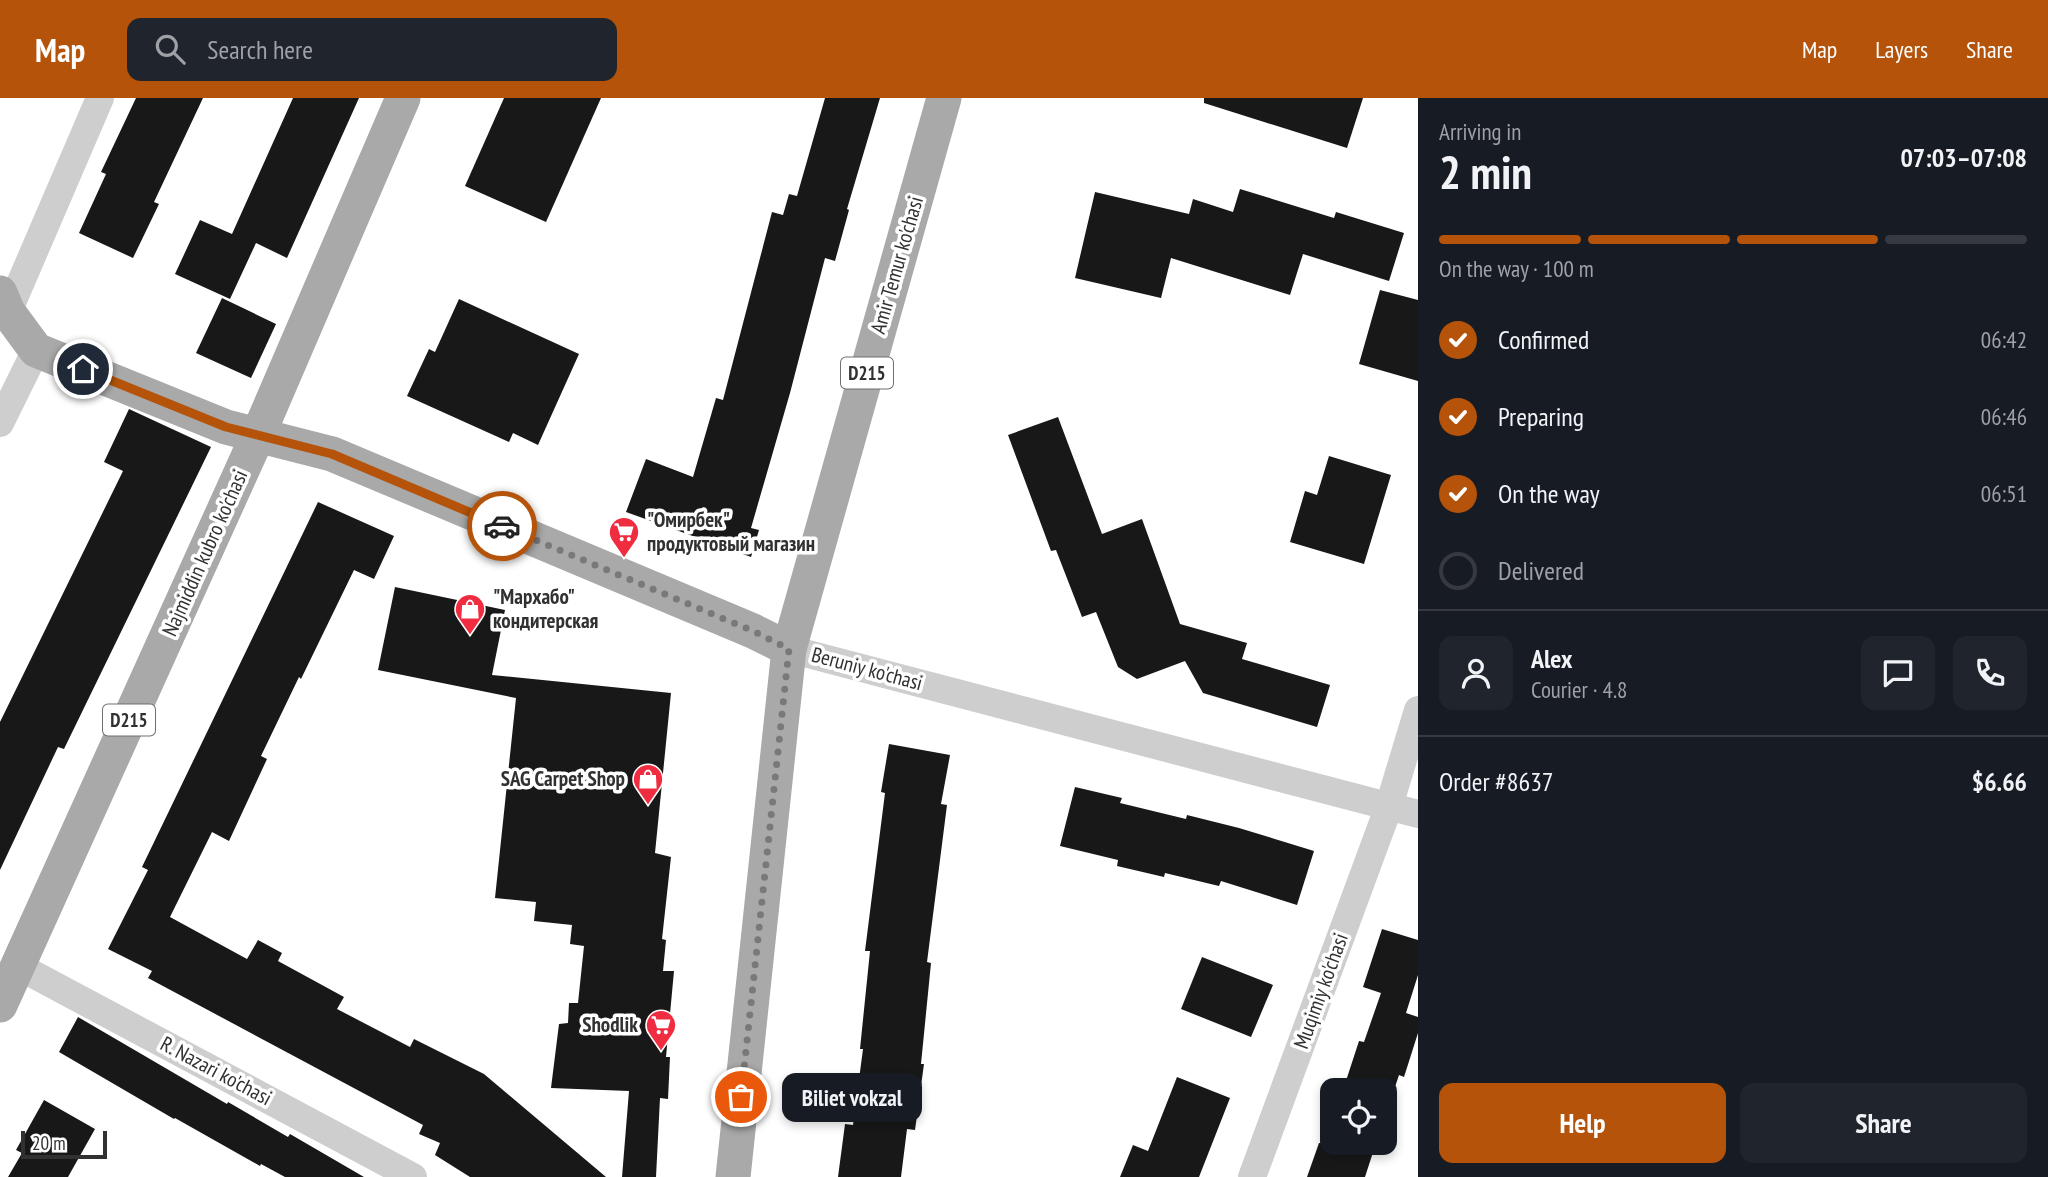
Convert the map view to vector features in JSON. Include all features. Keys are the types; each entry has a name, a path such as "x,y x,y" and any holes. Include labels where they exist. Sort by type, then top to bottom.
{"main road":[{"name":"Najmiddin kubro ko'chasi","path":"0,1005 258,435 404,98"},
{"name":"Amir Temur ko'chasi","path":"733,1177 789,649 944,98"},
{"path":"4,302 36,350"},
{"name":"Beruniy ko'chasi","path":"36,350 226,427 332,454 753,631 789,649"}],"street":[{"path":"4,302 100,98"},
{"path":"0,423 36,350"},
{"name":"Beruniy ko'chasi","path":"789,649 1418,814"},
{"name":"Muqimiy ko'chasi","path":"1252,1177 1389,806 1418,710"},
{"name":"R. Nazari ko'chasi","path":"18,966 413,1177"}],"building":[{"path":"136,98 203,98 154,202 159,204 133,258 79,233 106,174 101,172"},
{"path":"293,98 359,98 287,258 256,243 230,299 175,274 200,220 232,234"},
{"path":"504,98 601,98 546,222 465,186"},
{"path":"825,98 880,98 847,209 849,210 835,261 825,258 751,528 759,530 751,557 626,512 646,459 693,477 716,398 723,400 772,212 783,215 789,194 797,196"},
{"path":"1204,98 1363,98 1347,148 1204,103"},
{"path":"1240,189 1334,218 1336,212 1404,233 1389,281 1303,254 1290,295 1171,258 1161,298 1075,278 1095,192 1189,214 1193,199 1233,212"},
{"path":"1380,290 1418,300 1418,381 1359,364"},
{"path":"222,298 276,324 251,378 196,353"},
{"path":"459,299 579,354 538,445 513,433 509,442 407,396 429,349 435,352"},
{"path":"129,409 211,447 64,749 58,747 0,870 0,722 123,471 104,462"},
{"path":"1058,417 1102,534 1142,519 1180,624 1247,643 1242,659 1330,685 1317,727 1203,693 1185,661 1137,679 1118,667 1096,612 1082,617 1056,550 1051,551 1008,435"},
{"path":"1329,456 1391,475 1364,564 1290,542 1305,491 1317,495"},
{"path":"318,502 394,536 374,579 354,570 261,756 267,759 229,841 212,832 170,917 247,959 258,940 282,953 278,961 344,997 337,1009 410,1047 414,1039 484,1074 606,1177 470,1177 435,1155 440,1143 419,1134 423,1125 148,978 152,971 108,949 148,870 142,867"},
{"path":"395,587 505,610 492,675 671,693 655,853 671,857 662,939 666,940 663,971 674,971 666,1057 670,1057 668,1099 660,1098 656,1177 622,1177 629,1091 551,1088 559,1024 568,1023 569,1003 578,1003 584,946 570,944 572,925 534,921 536,902 495,898 516,698 378,670"},
{"path":"889,744 950,755 941,804 947,805 927,962 931,963 921,1064 924,1064 915,1130 907,1129 901,1177 838,1177 845,1124 853,1125 863,1049 860,1049 870,951 865,951 885,793 881,792"},
{"path":"1075,787 1122,798 1120,803 1186,819 1187,815 1314,851 1297,905 1221,881 1219,886 1165,873 1164,877 1117,866 1118,860 1060,846"},
{"path":"1382,929 1418,940 1418,975 1406,1013 1418,1017 1418,1033 1404,1077 1399,1075 1397,1081 1397,1078 1347,1078 1359,1041 1364,1042 1381,993 1363,987"},
{"path":"1202,957 1273,985 1251,1037 1181,1009"},
{"path":"78,1017 227,1104 228,1102 288,1137 290,1134 364,1177 285,1177 174,1119 59,1052"},
{"path":"1177,1077 1230,1098 1199,1177 1120,1177 1133,1145 1148,1151"},
{"path":"44,1100 95,1129 68,1177 8,1177 22,1153 16,1150"},
{"path":"1319,1143 1320,1155 1372,1155 1365,1177 1307,1177"}],"way so far":[{"path":"502,526 753,631 789,649 741,1097"}],"place":[{"name":"\"Омирбек\" продуктовый магазин","path":"624,559"},
{"name":"\"Мархабо\" кондитерская","path":"470,636"},
{"name":"SAG Carpet Shop","path":"648,806"},
{"name":"Shodlik","path":"661,1052"},
{"name":"Biliet vokzal","path":"741,1097"}],"route":[{"path":"83,369 226,427 332,454 502,526"}]}
